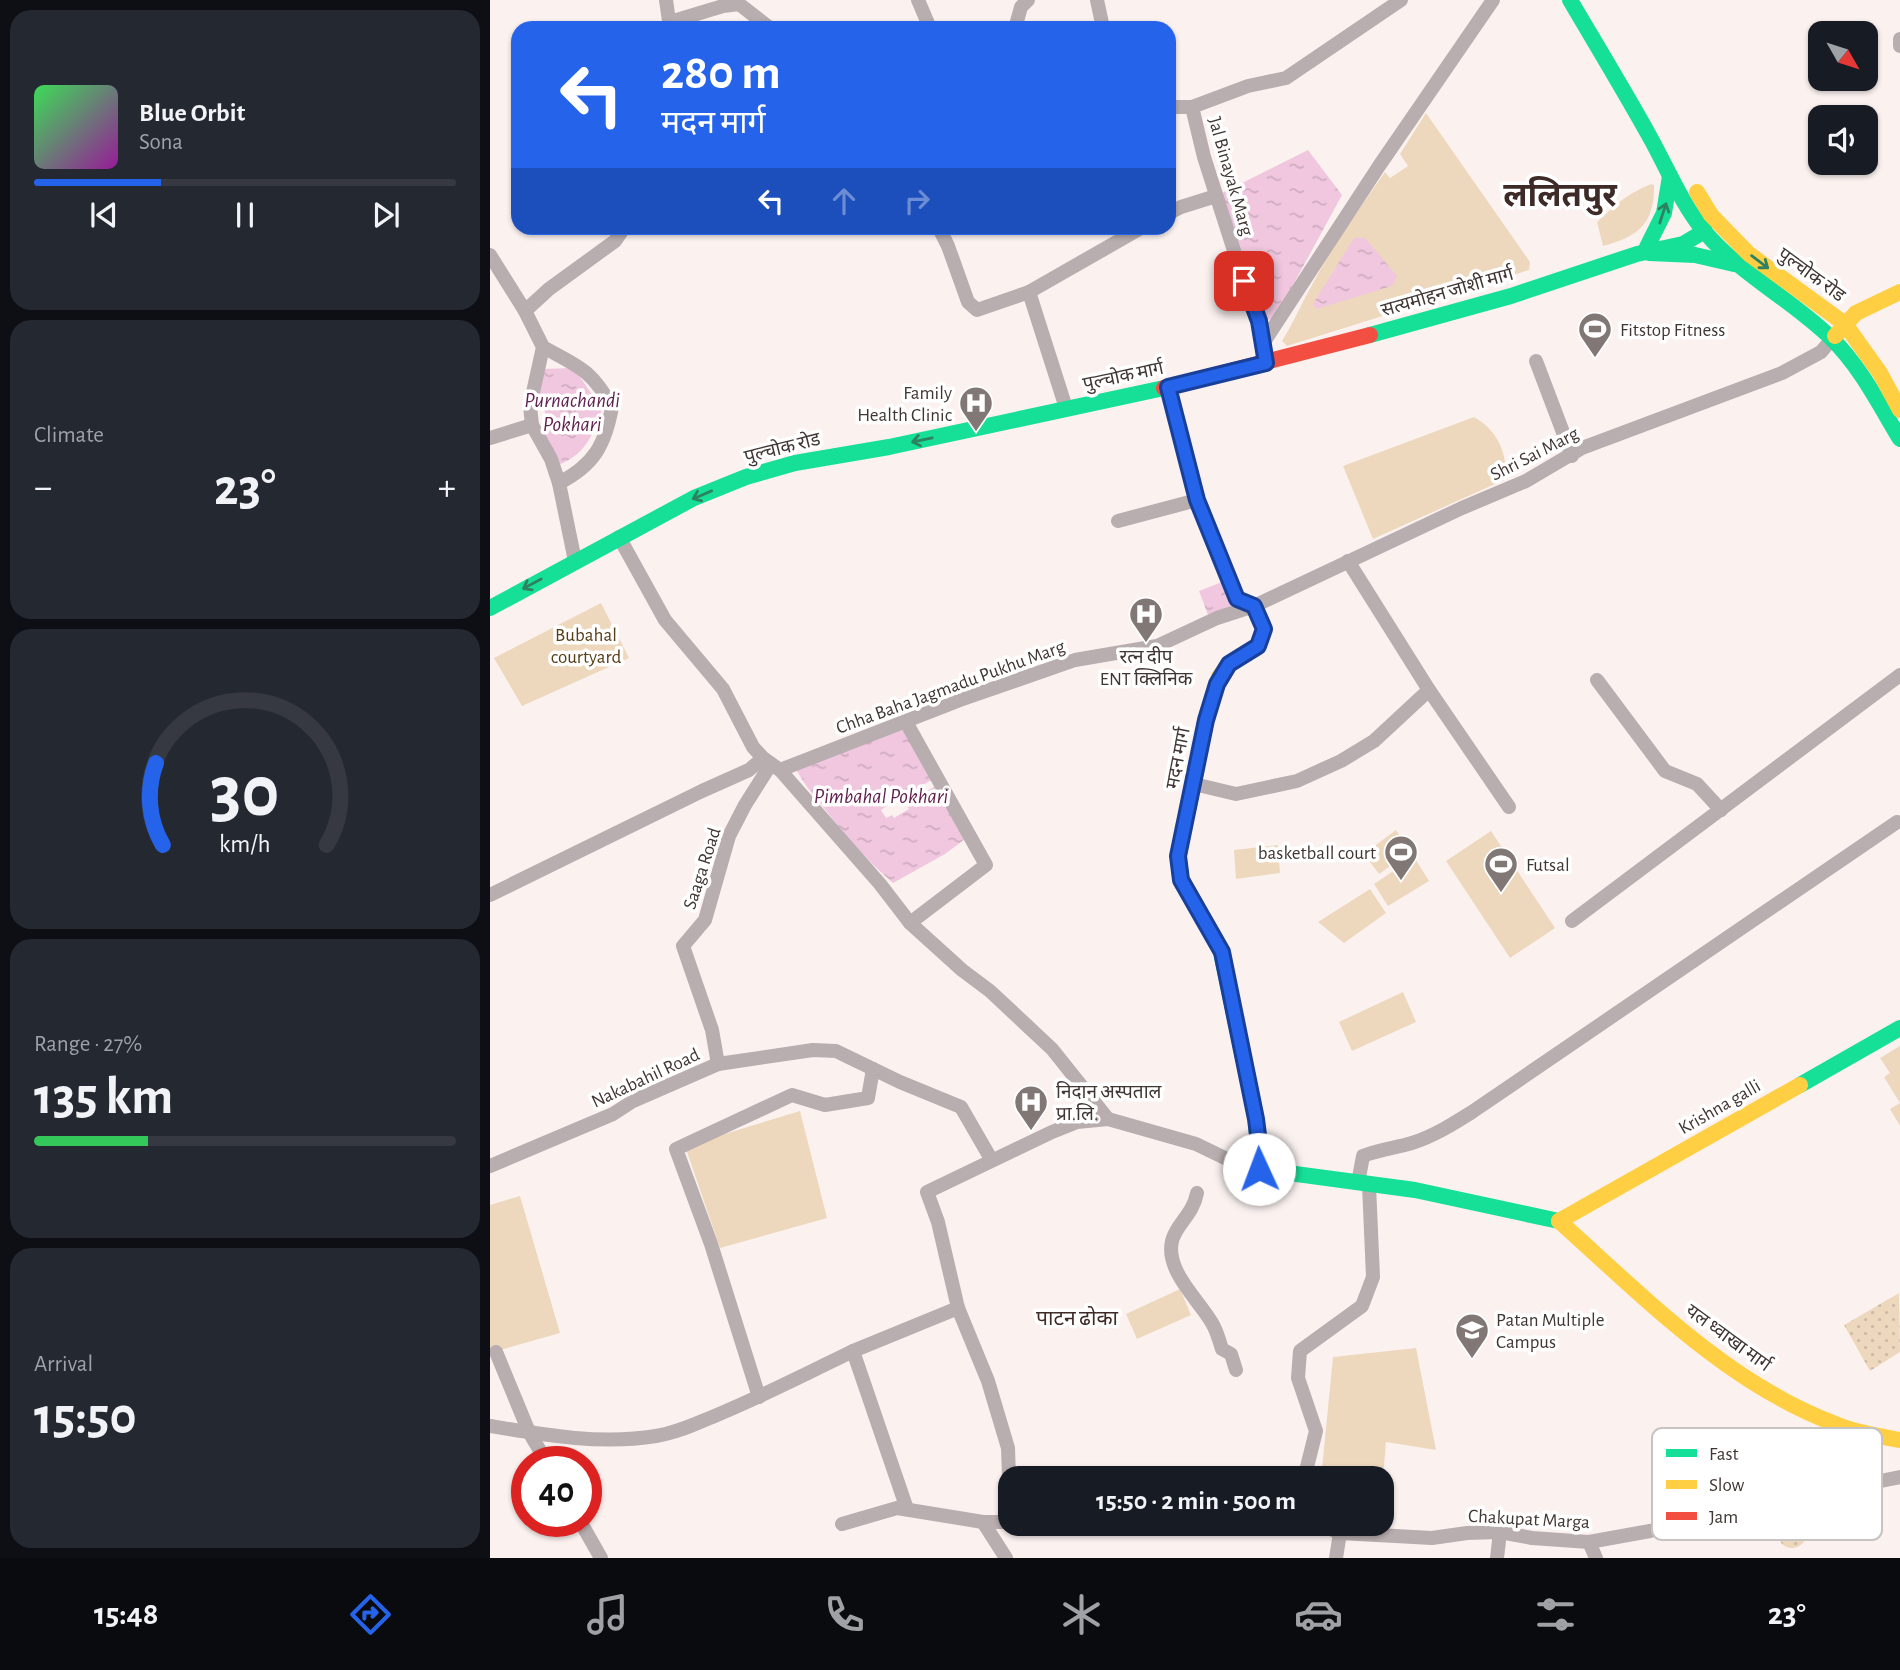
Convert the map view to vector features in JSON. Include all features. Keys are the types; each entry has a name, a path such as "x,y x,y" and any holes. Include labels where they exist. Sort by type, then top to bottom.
{"main road":[{"path":"1570,0 1632,104 1670,176 1740,266 1832,339 1853,365 1900,439"},
{"path":"1585,0 1707,222"},
{"path":"1670,176 1664,214 1644,251 1695,255 1740,266"},
{"name":"पुल्चोक रोड","path":"1707,222 1845,324 1880,373 1900,410"},
{"name":"सत्यमोहन जोशी मार्ग","path":"1266,363 1511,296 1644,251 1692,240 1707,222"},
{"path":"1832,339 1845,324 1869,306 1900,292"},
{"name":"पुल्चोक मार्ग","path":"989,425 1266,363"},
{"path":"1168,387 1197,500 1237,599 1254,606"},
{"name":"पुल्चोक रोड","path":"490,608 694,498 746,477 795,463 989,425"},
{"name":"मदन मार्ग","path":"1254,606 1262,621 1264,635 1258,646 1229,664 1219,677 1206,720 1178,856 1181,880 1222,952 1256,1119 1259,1169"},
{"name":"Krishna galli","path":"1559,1221 1900,1028"},
{"path":"1259,1169 1415,1190 1559,1221"},
{"name":"यल ध्वाखा मार्ग","path":"1559,1221 1670,1320 1737,1373 1824,1420 1854,1428"},
{"name":"यल ध्वाखा मार्ग","path":"1882,1435 1900,1440"}],"street":[{"path":"918,0 927,21"},
{"path":"1017,21 1021,7 1028,0"},
{"path":"1097,0 1102,21"},
{"name":"Jal Binayak Marg","path":"1266,363 1259,321 1216,196 1192,107 1248,86 1286,78 1399,0"},
{"path":"1262,345 1379,166 1493,0"},
{"path":"667,1 670,21"},
{"path":"681,21 723,6 739,4 761,21"},
{"path":"1900,39 1900,46"},
{"path":"1176,107 1192,107"},
{"path":"1176,209 1216,196"},
{"path":"525,310 615,241 619,235"},
{"path":"942,235 968,302 977,310 1029,292 1129,235"},
{"path":"492,260 525,310 543,347 571,360 592,376 612,407 608,428 589,463 579,472 559,482"},
{"path":"1029,292 1066,408"},
{"name":"Shri Sai Marg","path":"1254,606 1526,481 1583,448 1782,373 1821,352 1832,339"},
{"path":"543,347 530,406 533,425 551,458 559,482 575,561"},
{"path":"1535,361 1572,456"},
{"path":"490,438 533,425"},
{"path":"1118,521 1197,500"},
{"path":"619,537 665,620 723,689 749,740 880,884 910,923 962,970 990,991 1052,1049 1108,1119"},
{"path":"1348,561 1429,690 1509,807"},
{"name":"Chha Baha Jagmadu Pukhu Marg","path":"490,895 749,770 906,722 1075,660 1157,646 1217,618 1254,606"},
{"path":"1572,921 1900,675"},
{"path":"1597,680 1665,771 1697,784 1721,810"},
{"path":"1194,783 1236,794 1297,780 1341,761 1374,741 1429,690"},
{"path":"906,722 986,865 910,923"},
{"name":"Saaga Road","path":"718,1063 712,1030 683,946 705,919 729,836 771,764"},
{"path":"1307,1466 1316,1431 1298,1378 1300,1351 1362,1306 1373,1278 1363,1184 1363,1156 1380,1148 1409,1144 1431,1137 1472,1112 1897,822"},
{"name":"Nakabahil Road","path":"490,1166 613,1114 633,1101 718,1063 813,1050 836,1051 961,1107 991,1159"},
{"path":"759,1397 712,1244 676,1149 792,1095 825,1105 868,1098 873,1069"},
{"path":"1008,1466 1007,1448 988,1381 958,1308 938,1222 927,1192 991,1159 1077,1122 1108,1119 1196,1144 1229,1160 1259,1169"},
{"path":"1197,1194 1193,1208 1176,1230 1171,1244 1171,1255 1189,1293 1212,1323 1222,1349 1231,1354 1236,1370"},
{"path":"490,1426 614,1440 657,1436 684,1429 759,1397 853,1351 958,1308"},
{"path":"853,1351 907,1509"},
{"path":"496,1352 537,1446"},
{"name":"Chakupat Marga","path":"1882,1481 1900,1477"},
{"path":"842,1524 897,1508 998,1522"},
{"path":"983,1522 1006,1558"},
{"name":"Chakupat Marga","path":"1394,1535 1432,1538 1500,1532 1532,1538 1589,1542 1652,1530"},
{"path":"1497,1558 1500,1532"},
{"path":"1336,1558 1340,1536"},
{"path":"589,1537 601,1558"},
{"path":"1589,1542 1596,1558"}],"green space":[{"path":"1426,113 1530,262 1529,270 1287,346 1282,341 1348,226 1385,172 1390,178 1408,166 1400,154"},
{"path":"1651,184 1654,185 1654,198 1648,219 1635,233 1603,246 1597,222 1622,200"},
{"path":"1474,417 1489,428 1499,443 1505,460 1506,479 1373,539 1343,466"},
{"name":"Bubahal courtyard","path":"601,603 629,658 522,706 494,658"},
{"name":"basketball court","path":"1396,830 1410,852 1379,874 1364,854"},
{"name":"Futsal","path":"1491,831 1555,928 1510,958 1446,861"},
{"path":"1278,845 1280,873 1236,879 1234,850"},
{"name":"basketball court","path":"1414,857 1429,881 1388,906 1374,884"},
{"path":"1370,889 1386,913 1344,943 1318,922"},
{"path":"1403,992 1416,1022 1352,1051 1339,1022"},
{"path":"1900,1046 1900,1103 1884,1077 1890,1073 1880,1058"},
{"path":"1900,1103 1900,1126 1890,1109"},
{"path":"800,1111 827,1218 720,1248 685,1146"},
{"path":"520,1196 560,1333 490,1353 490,1205"},
{"path":"1180,1289 1191,1315 1137,1339 1126,1314"},
{"path":"1899,1293 1900,1352 1870,1371 1844,1325"},
{"path":"1416,1348 1436,1450 1386,1442 1384,1466 1322,1466 1333,1357"},
{"path":"1780,1540 1804,1540 1792,1548"}],"water":[{"path":"1308,150 1342,195 1275,318 1260,322 1216,196"},
{"path":"1354,238 1365,238 1397,276 1392,286 1316,309 1313,304"},
{"name":"Purnachandi Pokhari","path":"574,368 602,409 586,444 573,457 555,466 540,437 549,426 543,406 533,404 539,369"},
{"path":"1222,582 1232,606 1208,615 1199,591"},
{"name":"Pimbahal Pokhari","path":"902,726 969,836 945,854 893,883 845,835 806,786 795,767"}],"pier":[{"path":"933,779 937,785 906,804 909,809 894,818 892,815 886,818 881,810 887,806 885,802 899,793 902,797"}],"traffic: fast":[{"path":"1570,0 1696,221 1733,260 1831,338 1851,361 1900,439"},
{"path":"1647,247 1664,213 1670,176"},
{"path":"1370,335 1511,296 1637,254 1683,244 1698,235 1710,216"},
{"path":"1649,253 1695,255 1734,264"},
{"path":"490,608 694,498 746,477 795,463 889,447 1164,388"},
{"path":"1206,924 1221,952 1256,1119 1259,1169 1415,1190 1559,1221"},
{"path":"1800,1085 1900,1028"}],"traffic: slow":[{"path":"1697,192 1711,215 1749,254 1845,324 1880,373 1900,410"},
{"path":"1835,336 1856,313 1900,292"},
{"path":"1168,387 1197,500 1237,599 1254,606 1264,629 1258,646 1229,664 1219,677 1206,721 1178,856 1181,880 1206,924"},
{"path":"1559,1221 1800,1085"},
{"path":"1559,1221 1654,1307 1721,1361 1794,1406 1848,1428"},
{"path":"1882,1436 1900,1440"}],"traffic: jam":[{"path":"1164,388 1370,335"}],"place":[{"name":"Fitstop Fitness","path":"1595,359"},
{"name":"Family Health Clinic","path":"976,433"},
{"name":"रत्न दीप ENT क्लिनिक","path":"1146,644"},
{"name":"basketball court","path":"1401,882"},
{"name":"Futsal","path":"1501,894"},
{"name":"निदान अस्पताल प्रा.लि.","path":"1031,1132"},
{"name":"Patan Multiple Campus","path":"1472,1360"}],"district":[{"name":"ललितपुर","path":"1560,194"},
{"name":"पाटन ढोका","path":"1077,1318"}],"route":[{"path":"1244,281 1259,321 1266,363 1168,387 1197,500 1237,599 1254,606 1264,629 1258,646 1229,664 1219,677 1206,720 1178,856 1181,880 1222,952 1256,1119 1259,1169"}]}
